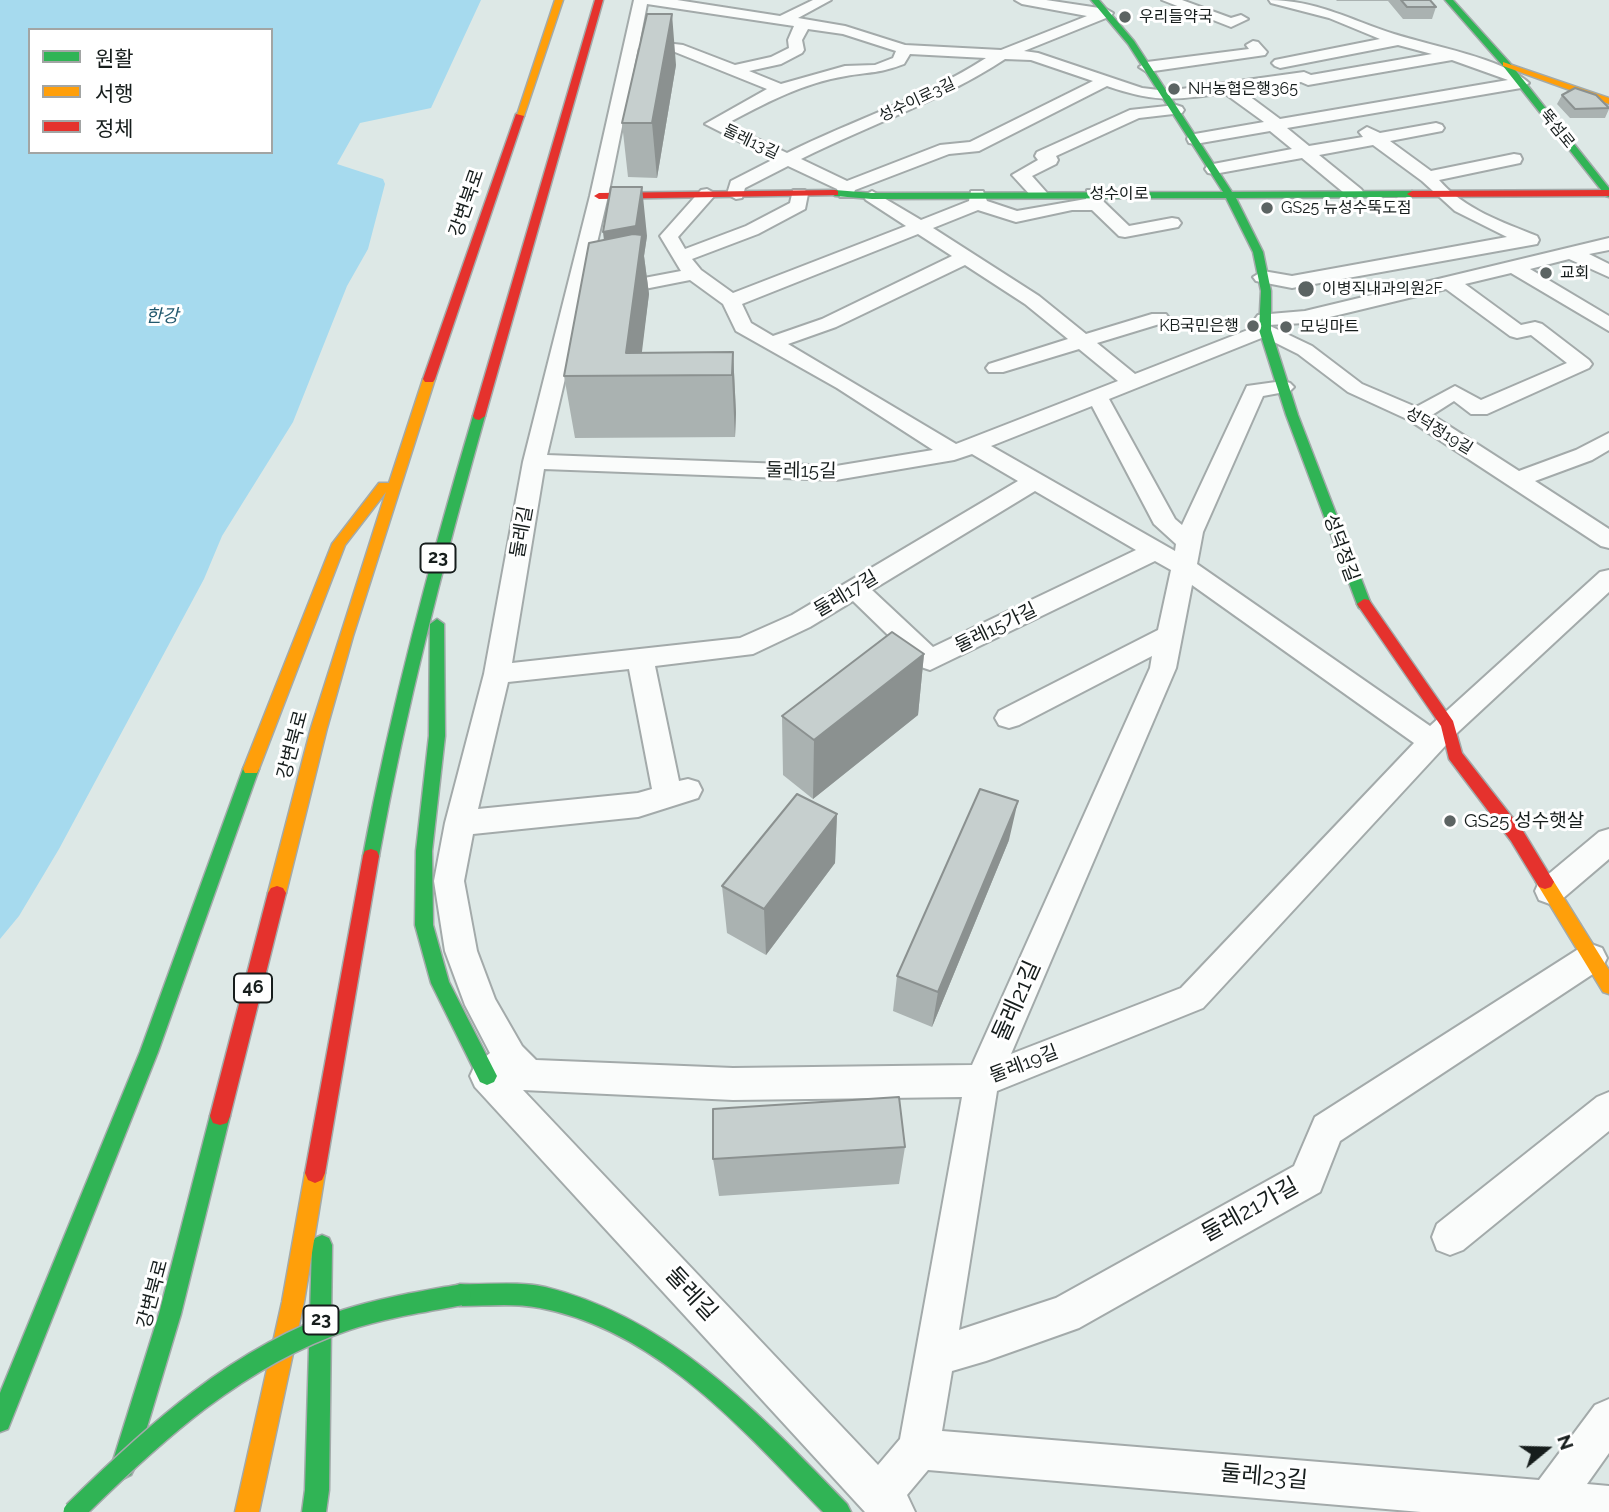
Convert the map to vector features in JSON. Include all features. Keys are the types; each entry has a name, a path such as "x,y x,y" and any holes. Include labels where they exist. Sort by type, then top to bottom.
{"main road":[{"name":"강변북로","path":"113,1499 170,1314 319,728 400,465 559,0"},
{"name":"23","path":"314,1512 317,1490 325,1128 374,837 400,711 437,562 599,0"},
{"name":"뚝섬로","path":"1449,0 1506,64 1609,193"},
{"name":"성덕정길","path":"1101,8 1147,67 1195,139 1228,193 1258,252 1266,291 1265,324 1283,387 1359,597 1440,734 1517,836 1600,972"},
{"name":"뚝섬로","path":"1506,64 1609,101"},
{"name":"성수이로","path":"598,196 799,194 846,190 872,196 977,200 1039,194 1095,199 1228,193 1609,193"},
{"path":"0,1421 149,1052 253,765 339,544 400,465"},
{"path":"437,562 436,750 425,840 422,900 429,949 444,993 498,1067"},
{"path":"247,1512 293,1302 325,1128"},
{"path":"74,1512 122,1461 206,1391 272,1351 343,1320 406,1302 460,1295 544,1297 610,1321 681,1361 754,1425 839,1512"}],"street":[{"name":"둘레길","path":"641,0 598,196 534,462 498,674 460,822 449,881 461,951 481,1005 498,1067 886,1504"},
{"path":"650,0 845,30 904,49 1033,56 1171,103"},
{"path":"781,21 824,0"},
{"path":"1022,0 1101,8 1118,0"},
{"path":"1169,0 1231,23 1241,19"},
{"path":"1276,0 1334,15 1399,40 1453,55 1518,81"},
{"path":"1324,0 1506,64"},
{"name":"성수이로3길","path":"736,194 737,185 787,159 920,101 966,78 1001,55 1101,8"},
{"path":"734,70 776,61 797,50 795,40 802,25"},
{"path":"1280,63 1399,40"},
{"path":"632,44 678,48 780,89 845,71 877,69 899,61 904,49"},
{"path":"1147,67 1260,52 1253,45"},
{"path":"1039,194 1021,174 1036,153 1136,113 1227,88 1308,79 1453,55"},
{"path":"1294,79 1428,177 1439,193 1487,222 1609,271"},
{"path":"846,190 946,149 973,147 1106,81"},
{"path":"1195,139 1518,81"},
{"path":"1227,88 1272,119 1273,125 1355,193"},
{"name":"둘레13길","path":"780,89 713,124 846,190"},
{"path":"1214,169 1436,128"},
{"path":"999,134 1055,162 1077,158"},
{"path":"1428,177 1514,159"},
{"path":"707,194 669,236 680,257 694,274 731,301 743,327 769,344 963,449 1035,481 1155,551 1186,555"},
{"path":"680,257 752,230 799,205 799,194"},
{"path":"872,196 1032,300 1132,382"},
{"path":"731,301 919,228 977,200 1016,217 1095,199 1125,232 1171,223"},
{"path":"1263,278 1292,282 1527,239"},
{"name":"둘레15길","path":"534,462 836,473 963,449 1132,382 1265,324 1305,317 1609,244"},
{"path":"769,344 829,323 966,257"},
{"path":"1512,266 1609,325"},
{"path":"573,300 598,292 694,274"},
{"path":"1416,415 1455,392 1479,409 1582,364 1535,328 1517,332 1448,281"},
{"path":"996,368 1159,318"},
{"name":"성덕정19길","path":"1265,324 1306,350 1355,388 1416,415 1609,540"},
{"name":"둘레21길","path":"919,1449 982,1081 1163,668 1186,555 1255,391 1283,387"},
{"path":"1097,396 1166,524 1186,555 1440,734"},
{"path":"1517,481 1584,455 1609,440"},
{"name":"둘레17길","path":"498,674 744,647 801,621 1035,481"},
{"name":"둘레15가길","path":"855,589 930,660 1155,551"},
{"name":"둘레19길","path":"498,1067 528,1076 733,1084 982,1081 1192,998 1440,734 1609,578"},
{"path":"1009,718 1170,636"},
{"path":"460,822 638,805 678,793 640,658"},
{"path":"1550,891 1609,841"},
{"name":"둘레21가길","path":"934,1356 986,1342 1065,1314 1307,1179 1327,1129 1600,972"},
{"path":"1450,1237 1609,1108"},
{"path":"1550,1500 1609,1419"},
{"path":"886,1504 919,1449"},
{"name":"둘레23길","path":"919,1449 1609,1507"}],"water":[{"name":"한강","path":"0,0 481,0 431,108 360,123 337,164 383,179 385,184 368,249 347,286 293,422 222,536 204,579 59,849 19,916 0,939"}],"building":[{"path":"1401,0 1430,0 1436,7 1407,7"},
{"path":"647,14 672,14 652,123 622,123"},
{"path":"1575,88 1596,95 1609,108 1575,109 1562,95"},
{"path":"611,187 642,187 636,226 603,232"},
{"path":"633,234 642,235 626,353 733,352 732,375 564,376 589,243"},
{"path":"892,632 924,654 814,740 782,716"},
{"path":"980,789 1018,801 938,992 897,976"},
{"path":"797,794 837,814 764,909 722,886"},
{"path":"899,1097 905,1147 713,1159 713,1109"}],"traffic: fast":[{"path":"1095,0 1131,43 1195,139 1235,204 1258,252 1266,291 1265,330 1292,415 1364,604"},
{"path":"1449,0 1506,64 1609,194"},
{"path":"835,193 872,196 1412,194"},
{"path":"371,856 419,634 479,416"},
{"path":"437,624 437,736 424,851 424,925 440,983 487,1076"},
{"path":"0,1421 149,1052 251,769"},
{"path":"123,1467 170,1314 220,1116"},
{"path":"314,1512 317,1490 322,1245"},
{"path":"460,1295 545,1298 589,1312 631,1331 706,1383 775,1446 839,1512"},
{"path":"74,1512 160,1431 247,1367 294,1341 344,1321 399,1305 460,1295"}],"traffic: slow":[{"path":"519,116 559,0"},
{"path":"1506,64 1609,101"},
{"path":"277,893 319,728 346,636 429,379"},
{"path":"251,769 339,544 384,486"},
{"path":"1545,882 1609,986"},
{"path":"247,1512 293,1302 315,1173"}],"traffic: jam":[{"path":"479,416 599,0"},
{"path":"429,379 519,116"},
{"path":"599,196 835,193"},
{"path":"1412,194 1609,193"},
{"path":"1364,604 1448,725 1455,755 1517,836 1545,882"},
{"path":"315,1173 371,856"},
{"path":"220,1116 277,893"}],"place":[{"name":"우리들약국","path":"1125,17"},
{"name":"NH농협은행365","path":"1174,89"},
{"name":"GS25 뉴성수뚝도점","path":"1267,208"},
{"name":"교회","path":"1546,273"},
{"name":"이병직내과의원2F","path":"1306,289"},
{"name":"KB국민은행","path":"1253,326"},
{"name":"모닝마트","path":"1286,327"},
{"name":"GS25 성수햇살","path":"1450,821"}]}
